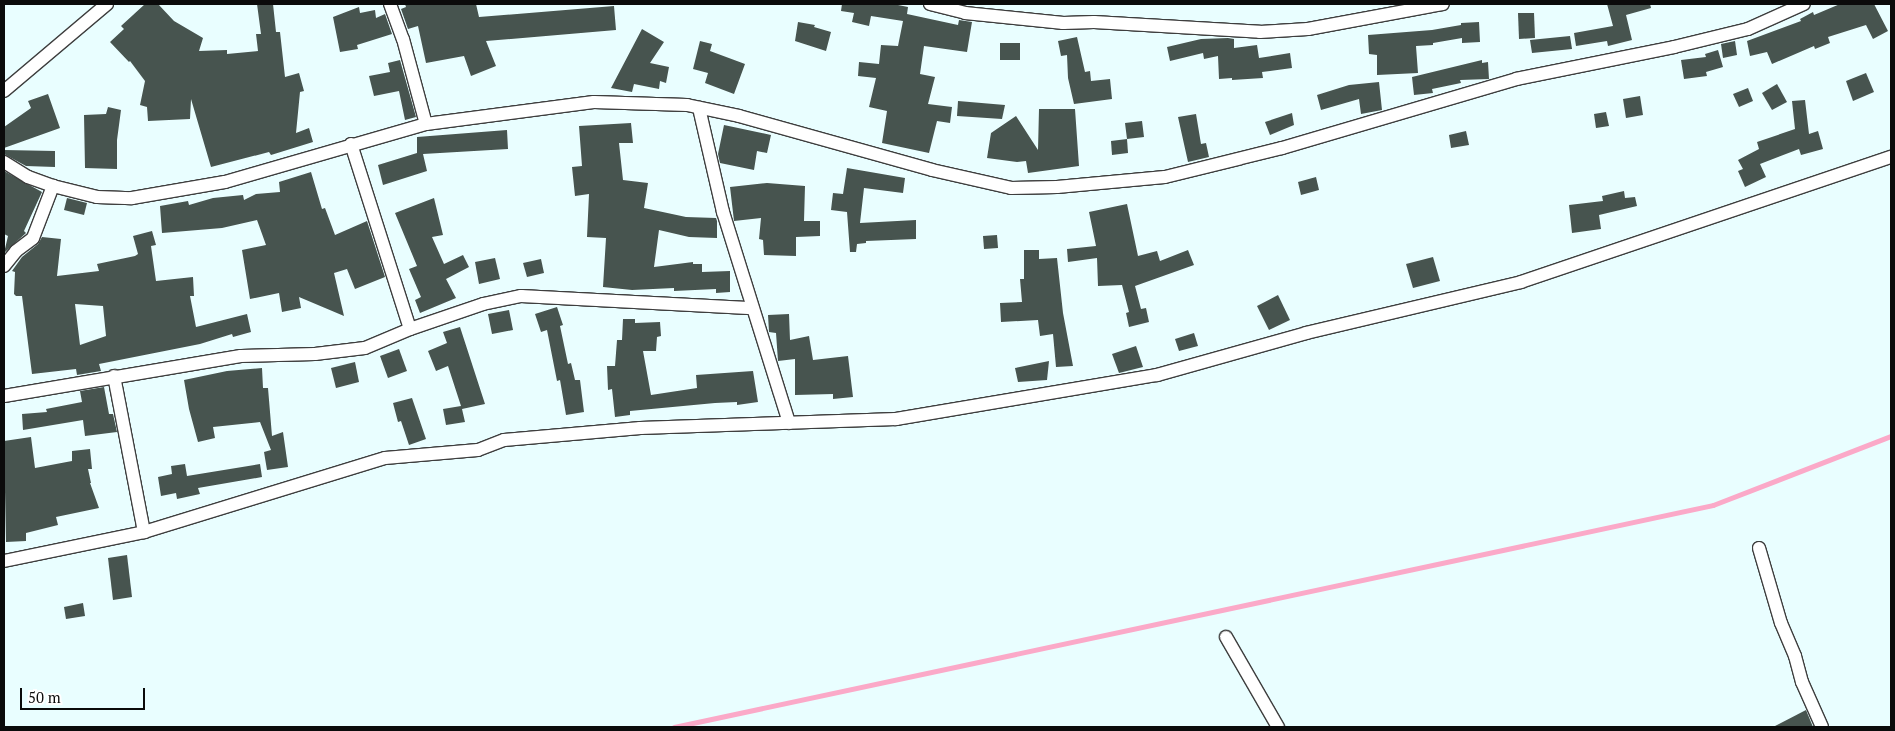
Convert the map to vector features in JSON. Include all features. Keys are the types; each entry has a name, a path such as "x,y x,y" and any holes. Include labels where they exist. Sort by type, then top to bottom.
{"street":[{"path":"4,92 107,4"},
{"path":"390,4 403,39 426,124"},
{"path":"930,4 965,13 1063,23 1094,22 1260,32 1308,29 1443,4"},
{"path":"4,162 28,177 53,186 97,197 132,198 225,182 350,144 426,124 594,102 687,104 739,116 932,170 1011,188 1057,187 1165,177 1282,148 1516,79 1692,43 1748,29 1780,9 1804,4"},
{"path":"700,108 723,212 789,423"},
{"path":"350,144 410,329"},
{"path":"4,561 144,532 385,458 478,450 504,440 640,428 896,419 1158,375 1306,333 1521,282 1891,157"},
{"path":"4,266 16,251 33,238 53,186"},
{"path":"4,396 241,356 315,354 365,348 410,329 483,304 521,296 753,308"},
{"path":"114,376 144,532"},
{"path":"1759,548 1781,622 1795,656 1802,682 1822,727"},
{"path":"1226,637 1278,727"}],"building":[{"path":"145,4 158,4 174,21 203,38 199,51 227,50 227,54 258,51 256,34 261,34 257,4 273,4 276,32 280,32 285,77 299,73 304,91 300,92 296,133 309,128 313,142 271,155 269,152 211,167 191,99 190,119 148,121 147,107 140,105 145,81 130,61 110,42 124,29 121,26"},
{"path":"405,4 476,4 479,17 614,6 616,30 486,41 496,66 471,76 464,56 426,63 418,26 408,29 401,9 406,7"},
{"path":"842,4 893,4 908,7 907,14 958,25 959,20 972,22 967,52 924,46 920,74 935,77 928,104 952,107 950,123 937,121 929,153 882,143 887,111 869,107 876,78 858,76 859,62 879,64 881,45 898,46 903,21 871,16 869,26 852,22 854,13 841,11"},
{"path":"1607,4 1650,4 1651,8 1626,15 1632,40 1608,46 1607,41 1576,46 1574,33 1613,26"},
{"path":"1840,4 1874,4 1888,31 1873,39 1866,25 1828,37 1830,43 1815,49 1814,46 1772,64 1767,52 1750,56 1747,41 1801,21 1800,19 1813,12 1814,15"},
{"path":"359,7 360,13 375,10 376,18 385,14 392,34 357,45 358,49 340,52 333,17"},
{"path":"1518,13 1534,13 1535,38 1519,39"},
{"path":"798,22 815,25 814,27 831,32 826,51 795,41"},
{"path":"1479,22 1480,42 1462,43 1462,38 1433,43 1433,45 1416,46 1418,73 1377,75 1377,55 1369,54 1368,35 1432,30 1461,25 1461,23"},
{"path":"642,29 664,42 650,63 669,67 666,83 660,81 659,89 634,84 632,92 611,88"},
{"path":"1570,36 1572,49 1532,53 1530,40"},
{"path":"1077,37 1085,72 1090,71 1091,81 1110,79 1112,99 1074,104 1068,78 1067,55 1061,56 1058,41"},
{"path":"1201,39 1234,39 1234,48 1257,45 1259,58 1290,53 1292,68 1262,72 1263,78 1232,80 1232,78 1219,79 1218,56 1204,59 1203,53 1170,61 1167,47"},
{"path":"700,41 712,44 710,51 745,64 734,94 705,83 708,73 693,69"},
{"path":"1735,41 1737,55 1723,58 1721,44"},
{"path":"1000,43 1020,43 1020,60 1000,60"},
{"path":"1718,50 1723,67 1706,72 1707,76 1684,79 1681,60 1706,57 1705,54"},
{"path":"400,60 416,117 405,120 399,91 374,96 369,76 390,72 388,63"},
{"path":"1482,60 1482,63 1488,62 1489,79 1460,80 1461,83 1432,89 1433,93 1414,95 1412,77"},
{"path":"1866,73 1874,92 1853,101 1846,81"},
{"path":"1379,82 1382,110 1361,114 1359,99 1321,110 1317,95 1349,85"},
{"path":"1777,84 1787,102 1772,110 1762,93"},
{"path":"1748,88 1753,101 1739,107 1733,94"},
{"path":"48,94 60,128 4,148 4,127 31,108 28,101"},
{"path":"1640,96 1643,115 1626,118 1623,99"},
{"path":"1805,100 1809,134 1818,131 1823,149 1801,155 1799,149 1760,164 1766,177 1745,187 1738,171 1743,169 1738,160 1759,149 1757,142 1795,129 1792,101"},
{"path":"958,101 1005,105 1002,119 957,116"},
{"path":"108,107 121,110 117,140 117,169 85,168 84,115 106,114"},
{"path":"1039,109 1075,109 1079,166 1028,173 1026,161 1017,162 987,158 991,133 1016,116 1038,150"},
{"path":"1606,112 1609,126 1596,128 1594,114"},
{"path":"1292,113 1294,125 1270,135 1265,122"},
{"path":"1196,114 1201,144 1206,143 1209,157 1188,162 1178,117"},
{"path":"1142,121 1144,137 1127,139 1125,123"},
{"path":"631,123 633,143 619,143 623,180 648,183 644,208 686,217 716,218 717,221 717,238 689,237 659,230 654,267 693,262 693,264 702,264 702,272 730,271 730,292 716,293 716,289 674,291 674,288 632,290 603,287 606,238 587,237 589,194 575,196 572,167 582,166 579,126"},
{"path":"724,125 771,135 767,153 757,151 754,170 720,163 718,154"},
{"path":"507,130 508,149 423,154 427,171 383,185 378,165 417,153 417,137"},
{"path":"1466,131 1469,145 1451,148 1449,135"},
{"path":"1127,139 1128,153 1112,155 1111,141"},
{"path":"4,150 55,151 55,167 26,166 4,154"},
{"path":"847,168 905,178 903,193 864,188 860,223 916,220 916,239 866,241 866,243 857,244 856,252 850,252 847,212 831,210 833,193 843,194"},
{"path":"4,171 42,192 24,231 26,233 4,253 8,236 4,234"},
{"path":"311,172 322,209 325,208 335,235 367,221 385,277 355,289 347,269 334,273 344,316 299,297 301,308 282,312 279,293 250,299 242,250 266,245 257,220 222,228 162,233 160,206 188,201 189,205 213,198 243,195 244,200 256,194 280,192 279,182"},
{"path":"1316,177 1319,190 1301,195 1298,182"},
{"path":"767,183 805,186 804,221 820,221 820,236 796,237 796,256 764,255 763,240 759,239 761,218 734,221 730,187"},
{"path":"1624,191 1625,198 1635,197 1637,206 1599,215 1601,229 1572,233 1569,205 1603,201 1602,196"},
{"path":"67,198 87,203 84,215 64,210"},
{"path":"434,198 443,235 432,237 444,264 463,255 469,267 446,279 456,298 420,313 415,300 421,297 409,269 417,266 395,213"},
{"path":"1127,204 1138,256 1157,251 1160,261 1188,250 1194,265 1135,286 1141,309 1146,308 1149,322 1129,327 1126,313 1129,312 1122,285 1098,286 1097,258 1068,262 1067,249 1096,246 1089,212"},
{"path":"152,231 156,245 151,246 156,281 193,277 194,296 190,296 196,327 247,314 251,332 233,337 232,334 200,344 99,364 101,371 77,375 76,369 32,374 22,296 14,294 15,272 12,271 22,257 38,244 42,237 61,239 57,276 99,271 97,264 138,254 133,236","holes":["75,304 103,306 106,336 80,345"]},
{"path":"997,235 998,248 984,249 983,236"},
{"path":"1024,250 1039,250 1039,259 1057,258 1063,313 1073,366 1056,367 1053,334 1040,336 1038,320 1001,322 1000,303 1022,302 1020,279 1024,279"},
{"path":"1433,257 1440,281 1413,288 1406,264"},
{"path":"495,258 500,279 479,284 475,262"},
{"path":"541,259 544,273 527,277 523,263"},
{"path":"1278,295 1290,320 1269,330 1257,306"},
{"path":"557,307 563,325 560,326 568,364 571,363 575,380 580,380 584,412 566,415 560,380 557,381 547,330 541,332 535,314"},
{"path":"509,310 513,330 492,334 488,314"},
{"path":"789,314 790,340 809,336 813,360 848,356 853,397 833,399 833,394 795,395 795,359 778,361 776,333 769,332 768,315"},
{"path":"623,319 635,319 635,323 660,322 661,336 657,337 656,351 643,351 651,395 697,388 696,375 753,371 758,402 737,405 737,402 715,403 630,411 630,415 615,417 612,389 608,390 607,366 615,366 617,340 622,340"},
{"path":"460,327 485,404 462,409 465,422 446,425 443,409 461,406 448,366 436,371 428,351 447,343 443,332"},
{"path":"1194,333 1198,346 1179,351 1175,339"},
{"path":"1136,346 1143,367 1119,373 1112,354"},
{"path":"399,349 407,371 388,378 380,356"},
{"path":"1049,361 1047,380 1018,382 1015,368"},
{"path":"355,362 359,382 336,388 331,368"},
{"path":"262,368 263,388 268,388 272,436 283,432 288,467 267,470 264,452 271,450 260,422 213,427 215,438 198,442 189,409 184,380 227,371"},
{"path":"104,387 109,414 113,414 117,432 85,436 83,420 23,430 22,414 47,412 46,409 82,402 80,391"},
{"path":"412,398 426,439 409,445 401,421 398,422 393,403"},
{"path":"31,437 35,468 72,461 72,451 90,449 92,469 88,469 90,483 99,508 56,517 58,525 26,533 26,541 6,542 4,441"},
{"path":"185,464 187,476 260,464 262,477 198,488 200,494 177,499 176,493 161,496 158,477 172,474 171,466"},
{"path":"127,555 132,597 113,600 108,558"},
{"path":"83,603 85,616 66,619 64,607"},
{"path":"1806,710 1813,727 1773,727"}],"waterway":[{"path":"674,727 1713,505 1891,436"}]}
